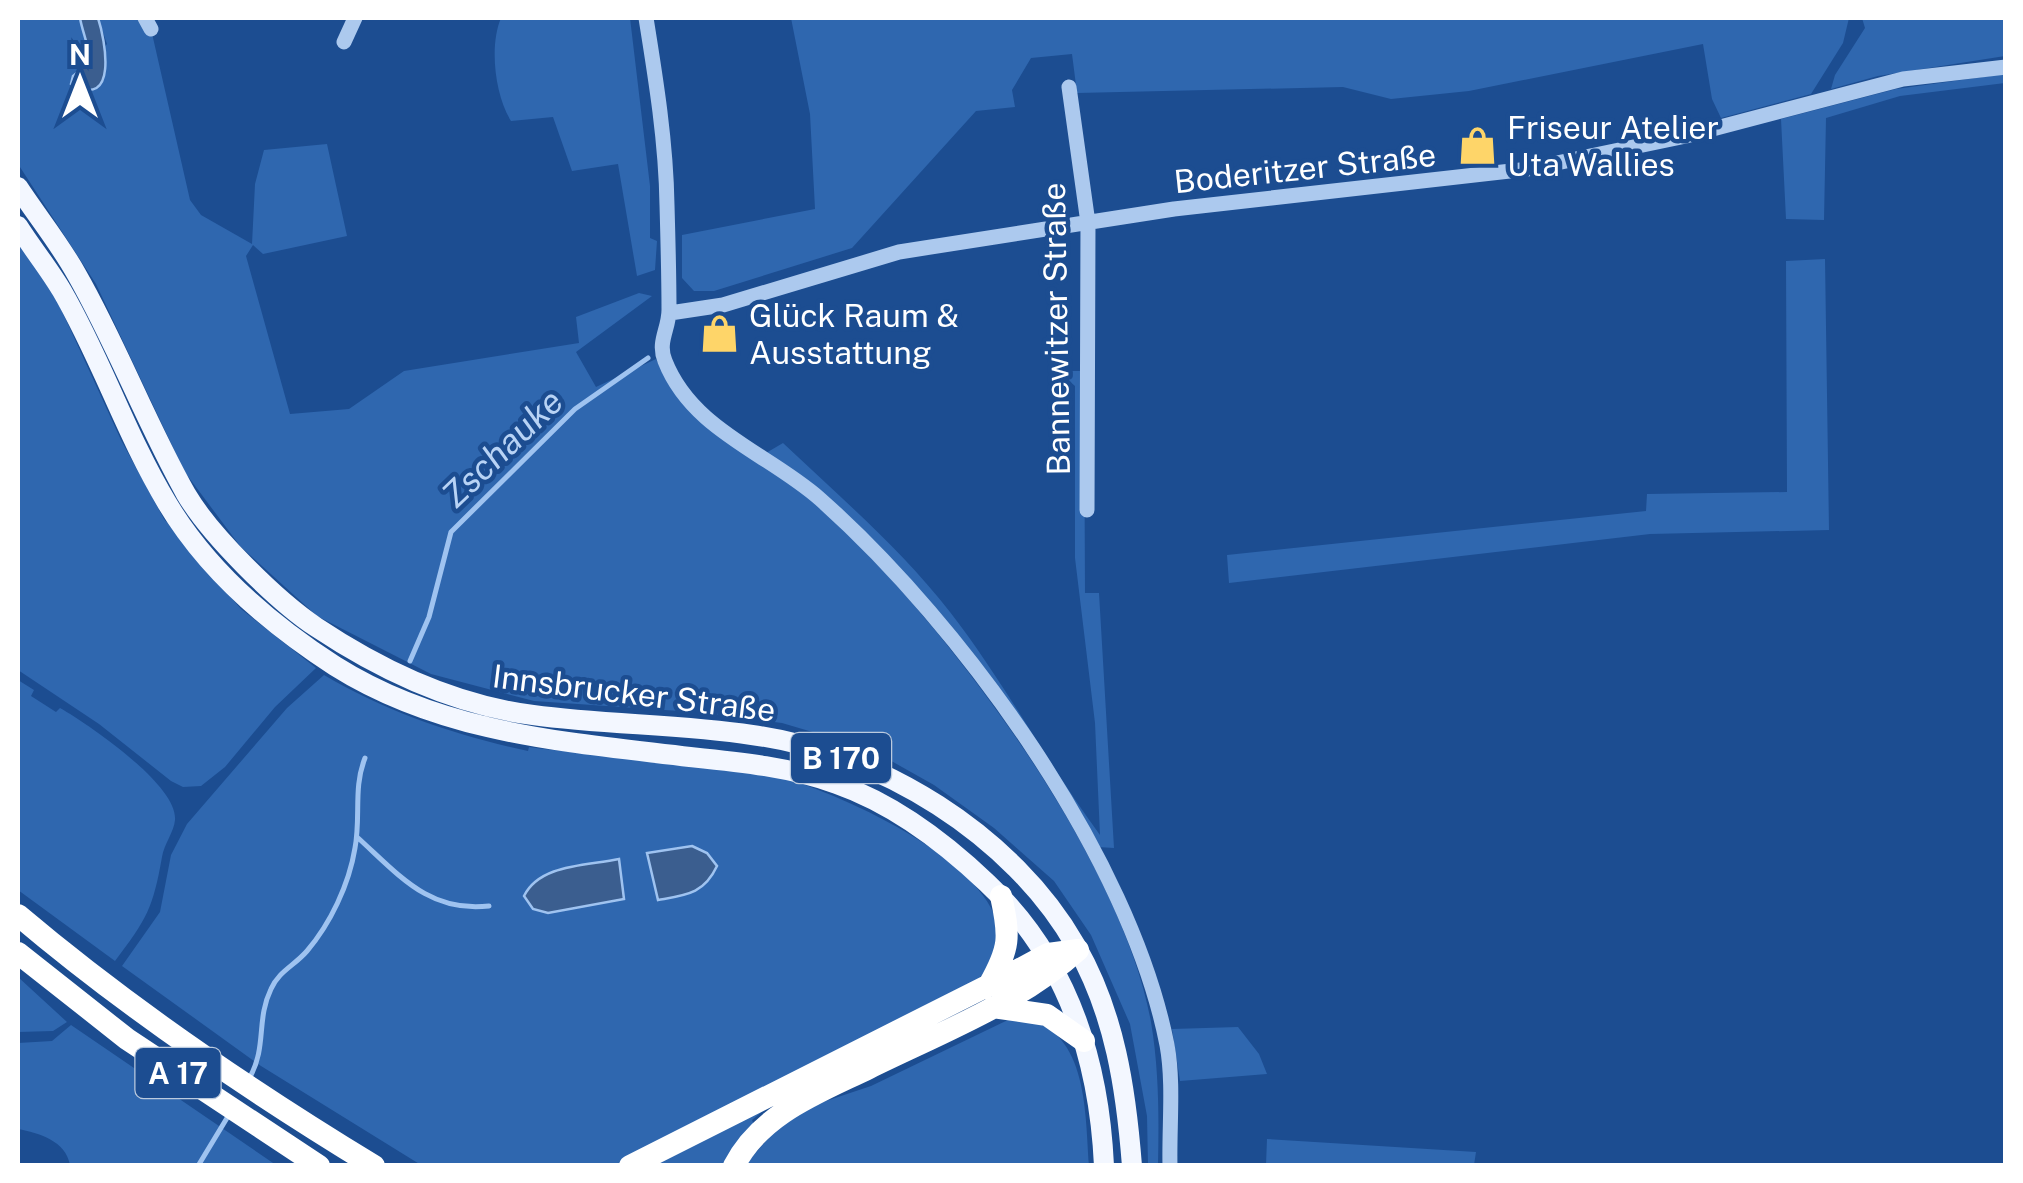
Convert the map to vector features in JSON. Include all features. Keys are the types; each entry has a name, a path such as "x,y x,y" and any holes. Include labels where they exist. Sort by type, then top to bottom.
{"highway":[{"path":"991,996 1006,955 1009,933 1001,896"},
{"name":"A 17","path":"18,915 59,950 258,1094 374,1166"},
{"path":"734,1166 748,1143 791,1106 1078,950"},
{"name":"A 17","path":"18,953 128,1039 318,1166"},
{"path":"630,1166 991,996 1047,1015 1084,1041"}],"main road":[{"name":"Innsbrucker Straße","path":"18,187 76,274 188,498 305,633 386,670 490,707 533,715 756,735 833,755 908,786 1001,856 1037,891 1078,950 1121,1068 1132,1166"},
{"name":"Innsbrucker Straße","path":"18,226 63,292 120,418 169,507 234,589 305,633 374,688 427,712 530,738 752,764 839,784 909,818 1001,896 1052,962 1084,1041 1096,1083 1104,1166"}],"street":[{"path":"344,42 356,18"},
{"path":"646,18 664,136 670,313 661,342 664,359 682,392 704,419 817,496 876,551 1045,762 1123,907 1168,1049 1170,1166"},
{"name":"Boderitzer Straße","path":"670,313 723,305 899,252 1088,223 1528,169 1686,136 1903,79 2006,68"},
{"name":"Bannewitzer Straße","path":"1069,87 1088,223 1087,510"}],"shaded area":[{"path":"18,18 80,18 90,53 71,84 107,44 98,18 145,18 151,29 190,200 201,215 252,244 255,184 264,150 327,144 347,236 263,254 253,245 246,256 290,414 349,409 404,371 579,343 576,317 639,293 652,296 576,352 596,387 656,359 692,412 713,431 828,514 925,619 975,682 1068,819 1105,889 1133,957 1151,1022 1158,1094 1158,1165 1148,1165 1147,1116 1130,1024 1091,935 1054,881 994,828 934,785 870,749 782,723 694,712 534,701 431,674 317,616 240,546 184,471 96,284 18,164"},
{"path":"80,18 98,18 105,55 102,81 96,88 86,90 71,84 88,56"},
{"path":"501,18 630,18 650,186 650,238 657,241 655,270 637,276 618,164 572,171 553,117 511,121 501,98 496,70 495,42"},
{"path":"791,18 1849,18 1843,43 1811,94 1721,118 1712,99 1703,44 1469,91 1391,99 1343,87 1077,93 1072,54 1031,58 1012,90 1015,107 976,111 852,248 714,291 694,291 682,278 682,235 815,209 810,114"},
{"path":"1862,18 2005,18 2005,56 1878,76 1831,89 1835,75 1865,28"},
{"path":"2005,74 2005,83 1900,96 1826,118 1824,220 1786,219 1781,119 1896,89"},
{"path":"18,240 56,298 121,440 164,519 241,609 316,668 275,707 225,767 201,786 183,787 171,781 99,724 18,670"},
{"path":"1825,259 1829,530 1650,534 1229,583 1227,555 1646,511 1647,494 1787,492 1786,261"},
{"path":"1058,371 1084,371 1085,593 1099,593 1114,848 1098,847 988,685 910,583 819,492 766,453 783,443 870,524 931,589 989,667 1100,835 1095,723 1075,558 1075,386"},
{"path":"324,675 398,712 501,745 528,751 529,747 730,764 821,791 894,825 959,870 983,895 997,921 1000,933 996,955 976,982 957,995 618,1166 421,1165 261,1066 122,966 160,912 171,855 187,824 287,708"},
{"path":"18,680 34,690 31,696 56,712 60,708 73,716 129,757 162,790 172,806 174,825 163,852 152,901 142,923 115,961 18,890"},
{"path":"692,846 707,853 717,866 712,875 693,892 658,900 647,853"},
{"path":"619,859 624,899 548,913 533,909 524,896 531,886 552,872"},
{"path":"18,977 67,1022 53,1031 18,1032"},
{"path":"1012,1018 1037,1023 1056,1034 1069,1051 1083,1094 1089,1165 744,1166 780,1125 814,1105 871,1086"},
{"path":"71,1025 276,1165 70,1165 57,1144 18,1129 18,1043 52,1041"},
{"path":"1238,1027 1259,1054 1267,1074 1180,1081 1172,1029"},
{"path":"769,1106 752,1120 754,1125 725,1165 652,1166"},
{"path":"1267,1139 1476,1152 1474,1165 1266,1165"}],"waterway":[{"name":"Zschauke","path":"410,661 429,617 451,532 575,409 648,358"},
{"name":"Zschauke","path":"250,1077 271,989 315,940 343,890 355,848 359,780 365,758"},
{"path":"357,837 401,877 432,897 449,904 489,906"},
{"name":"Zschauke","path":"198,1166 230,1113"}],"place":[{"name":"Friseur Atelier Uta Wallies","path":"1477,145"},
{"name":"Glück Raum & Ausstattung","path":"719,333"}]}
